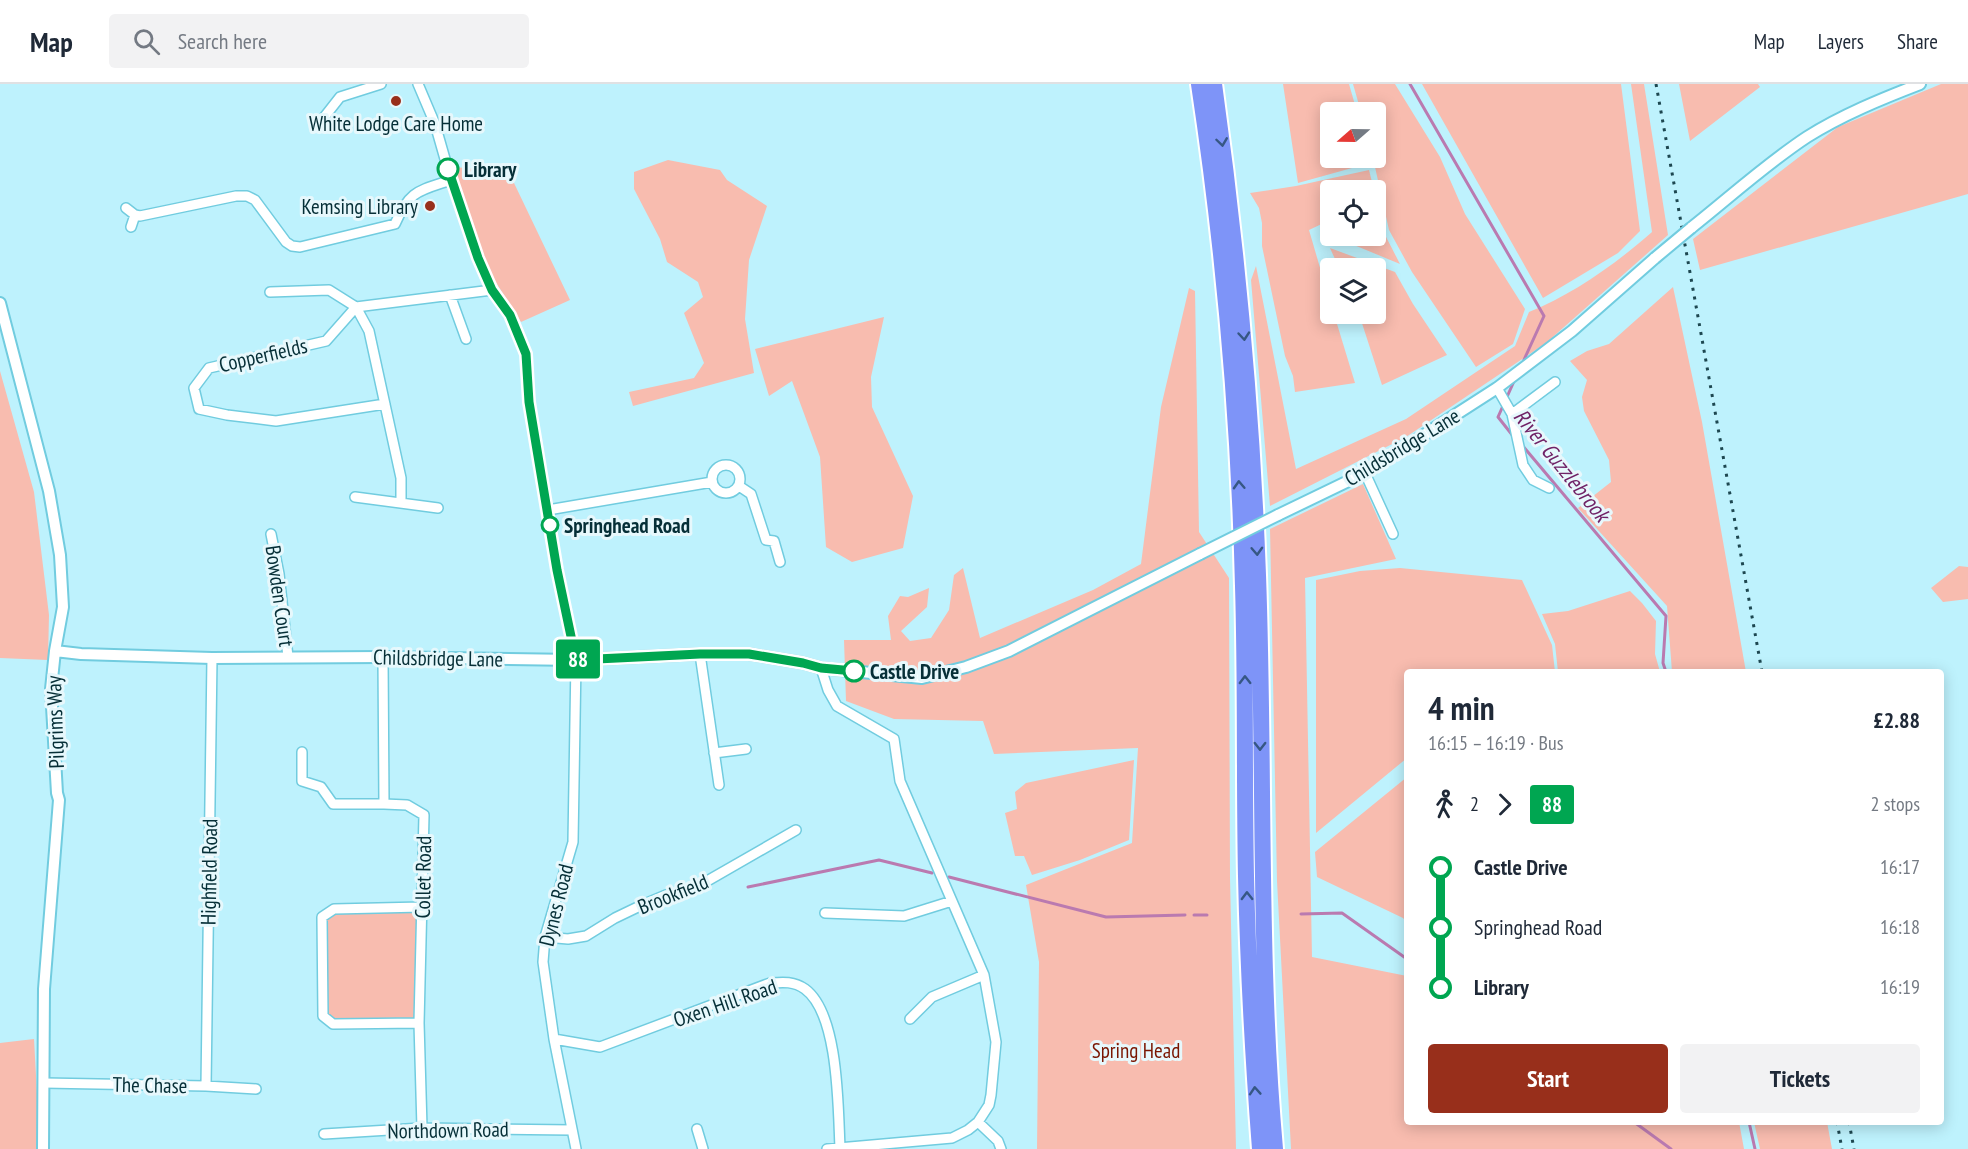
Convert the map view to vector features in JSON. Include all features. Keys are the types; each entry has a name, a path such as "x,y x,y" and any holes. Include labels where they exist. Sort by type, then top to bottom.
{"highway":[{"path":"1199,84 1218,228 1237,458 1243,596 1248,945 1260,1149"},
{"path":"1214,84 1236,260 1251,441 1259,634 1262,930 1275,1149"}],"street":[{"path":"318,125 340,97 381,84"},
{"name":"Dynes Road","path":"418,84 435,124 451,180 478,258 492,290 510,315 526,354 529,402 557,570 576,660 573,842 545,937 543,962 554,1038 576,1149"},
{"name":"Childsbridge Lane","path":"55,651 81,654 212,658 383,657 576,660 749,654 821,668 922,678 966,668 1035,639 1365,473 1497,388 1572,331 1690,228 1773,161 1809,136 1854,112 1920,84"},
{"path":"126,208 140,216 236,196 247,196 255,200 286,242 300,247 395,224 403,205 417,192 451,180"},
{"path":"131,227 135,215"},
{"path":"270,292 329,290 356,307 369,331 401,478 401,503"},
{"path":"356,307 492,290"},
{"path":"450,295 466,339"},
{"name":"Pilgrims Way","path":"0,303 50,491 60,555 63,607 51,689 59,800 44,989 43,1149"},
{"name":"Copperfields","path":"356,307 326,341 209,368 194,388 199,409 276,421 385,404"},
{"path":"1512,414 1555,382"},
{"path":"1497,388 1512,414 1523,465 1533,480 1549,488"},
{"path":"727,464 736,468 739,472 739,486 732,492 722,493 715,488 712,482 714,470 718,466 727,464"},
{"path":"1365,473 1393,534"},
{"path":"548,510 712,482"},
{"path":"739,486 751,494 766,540 774,541 780,562"},
{"path":"355,497 438,508"},
{"name":"Bowden Court","path":"271,534 279,574 288,657"},
{"path":"700,654 718,785"},
{"path":"302,752 302,781 321,787 333,804 384,804 383,657"},
{"name":"Highfield Road","path":"206,1086 212,658"},
{"path":"821,668 828,690 837,706 894,739 900,781 984,975 996,1047 989,1105 978,1122 959,1135 944,1140 827,1149"},
{"path":"714,753 746,749"},
{"name":"Collet Road","path":"384,804 407,805 424,815 419,1023 422,1128"},
{"name":"Brookfield","path":"545,937 568,939 586,936 609,921 642,905 666,896 688,892 796,830"},
{"path":"825,913 904,916 952,901"},
{"path":"419,1023 333,1024 323,1016 322,917 334,909 422,907"},
{"path":"910,1019 932,997 984,975"},
{"name":"Oxen Hill Road","path":"554,1038 600,1047 770,983 795,984 804,988 816,1000 825,1022 836,1077 840,1148"},
{"name":"The Chase","path":"44,1083 256,1089"},
{"path":"978,1122 998,1141 1001,1149"},
{"name":"Northdown Road","path":"324,1134 422,1128 572,1130"},
{"path":"697,1129 703,1149"}],"green space":[{"path":"1283,84 1349,84 1354,102 1320,102 1320,168 1352,168 1298,183"},
{"path":"1353,84 1395,84 1440,157 1465,214 1525,309 1513,344 1476,367 1412,272 1389,230 1386,216 1386,180 1378,180 1375,168 1386,168 1386,102 1358,102"},
{"path":"1422,84 1621,84 1640,231 1618,253 1543,298"},
{"path":"1631,84 1644,84 1668,235 1546,343 1406,437 1270,506 1251,280 1256,266 1296,469 1406,419 1515,346 1529,312 1561,297 1594,277 1652,232"},
{"path":"1679,84 1758,84 1760,87 1690,141"},
{"path":"1941,84 1968,84 1968,194 1700,270 1693,239 1838,127"},
{"path":"668,160 720,170 727,180 767,206 749,260 745,319 754,373 633,406 629,392 694,378 704,363 684,313 703,297 698,282 667,262 660,239 634,189 634,172"},
{"path":"454,167 500,171 514,183 570,300 521,322 488,270"},
{"path":"1369,170 1372,180 1323,180"},
{"path":"1320,181 1320,225 1309,230 1320,268 1320,324 1337,324 1355,383 1295,392 1293,376 1285,356 1262,246 1262,223 1259,208 1250,193"},
{"path":"1386,237 1400,264 1356,246 1386,246"},
{"path":"1330,248 1357,258 1334,258"},
{"path":"1386,269 1395,272 1447,355 1382,385 1362,324 1386,324"},
{"path":"1673,287 1702,422 1745,669 1672,669 1667,606 1578,508 1611,482 1609,460 1584,411 1582,397 1587,380 1570,361 1587,351 1609,344"},
{"name":"Spring Head","path":"1189,288 1195,291 1199,532 1229,578 1230,878 1236,1149 1037,1149 1039,962 1026,885 1132,843 1138,748 994,754 983,721 894,719 846,701 844,640 891,640 888,616 900,596 908,597 929,588 927,607 901,631 910,641 931,638 949,610 954,575 963,568 980,638 1093,590 1141,564 1161,407"},
{"path":"884,317 871,377 872,407 913,496 903,548 852,562 826,547 820,457 792,381 769,396 755,349"},
{"path":"0,371 34,492 49,615 48,660 0,658"},
{"path":"1363,484 1396,559 1305,578 1312,957 1404,975 1404,1125 1740,1125 1744,1149 1291,1149 1277,881 1270,529"},
{"path":"1959,566 1968,567 1968,599 1943,602 1931,588"},
{"path":"1400,568 1522,580 1552,645 1555,669 1404,669 1404,760 1316,833 1316,580 1360,571"},
{"path":"1630,591 1656,621 1655,654 1659,669 1558,669 1555,644 1542,614 1568,611"},
{"path":"1134,760 1129,840 1080,860 1032,875 1024,856 1015,856 1005,813 1017,809 1015,792 1026,783"},
{"path":"1404,779 1404,919 1317,877 1315,852"},
{"path":"419,911 416,1021 334,1021 325,1015 325,918 335,912"},
{"path":"34,1039 40,1149 0,1149 0,1043"},
{"path":"1755,1125 1828,1125 1832,1149 1760,1149"}],"waterway":[{"name":"River Guzzlebrook","path":"1410,84 1544,316 1523,362"},
{"name":"River Guzzlebrook","path":"1513,436 1498,417 1515,379"},
{"name":"River Guzzlebrook","path":"1522,445 1666,616 1663,663 1665,669"},
{"path":"748,887 879,860 932,873"},
{"path":"949,877 1106,917 1185,915"},
{"path":"1301,914 1342,913 1404,957"},
{"path":"1194,915 1207,915"},
{"path":"1638,1125 1671,1149"},
{"name":"River Guzzlebrook","path":"1750,1125 1755,1149"}],"railway":[{"path":"1656,84 1761,669"},
{"path":"1838,1125 1842,1149"},
{"path":"1850,1125 1854,1149"}],"bus line":[{"name":"88","path":"448,169 478,258 492,290 510,315 526,354 529,402 557,570 576,660 749,654 821,668 854,671"}],"place":[{"name":"White Lodge Care Home","path":"396,101"},
{"name":"Library","path":"448,169"},
{"name":"Kemsing Library","path":"430,206"},
{"name":"Springhead Road","path":"550,525"},
{"name":"Castle Drive","path":"854,671"}]}
